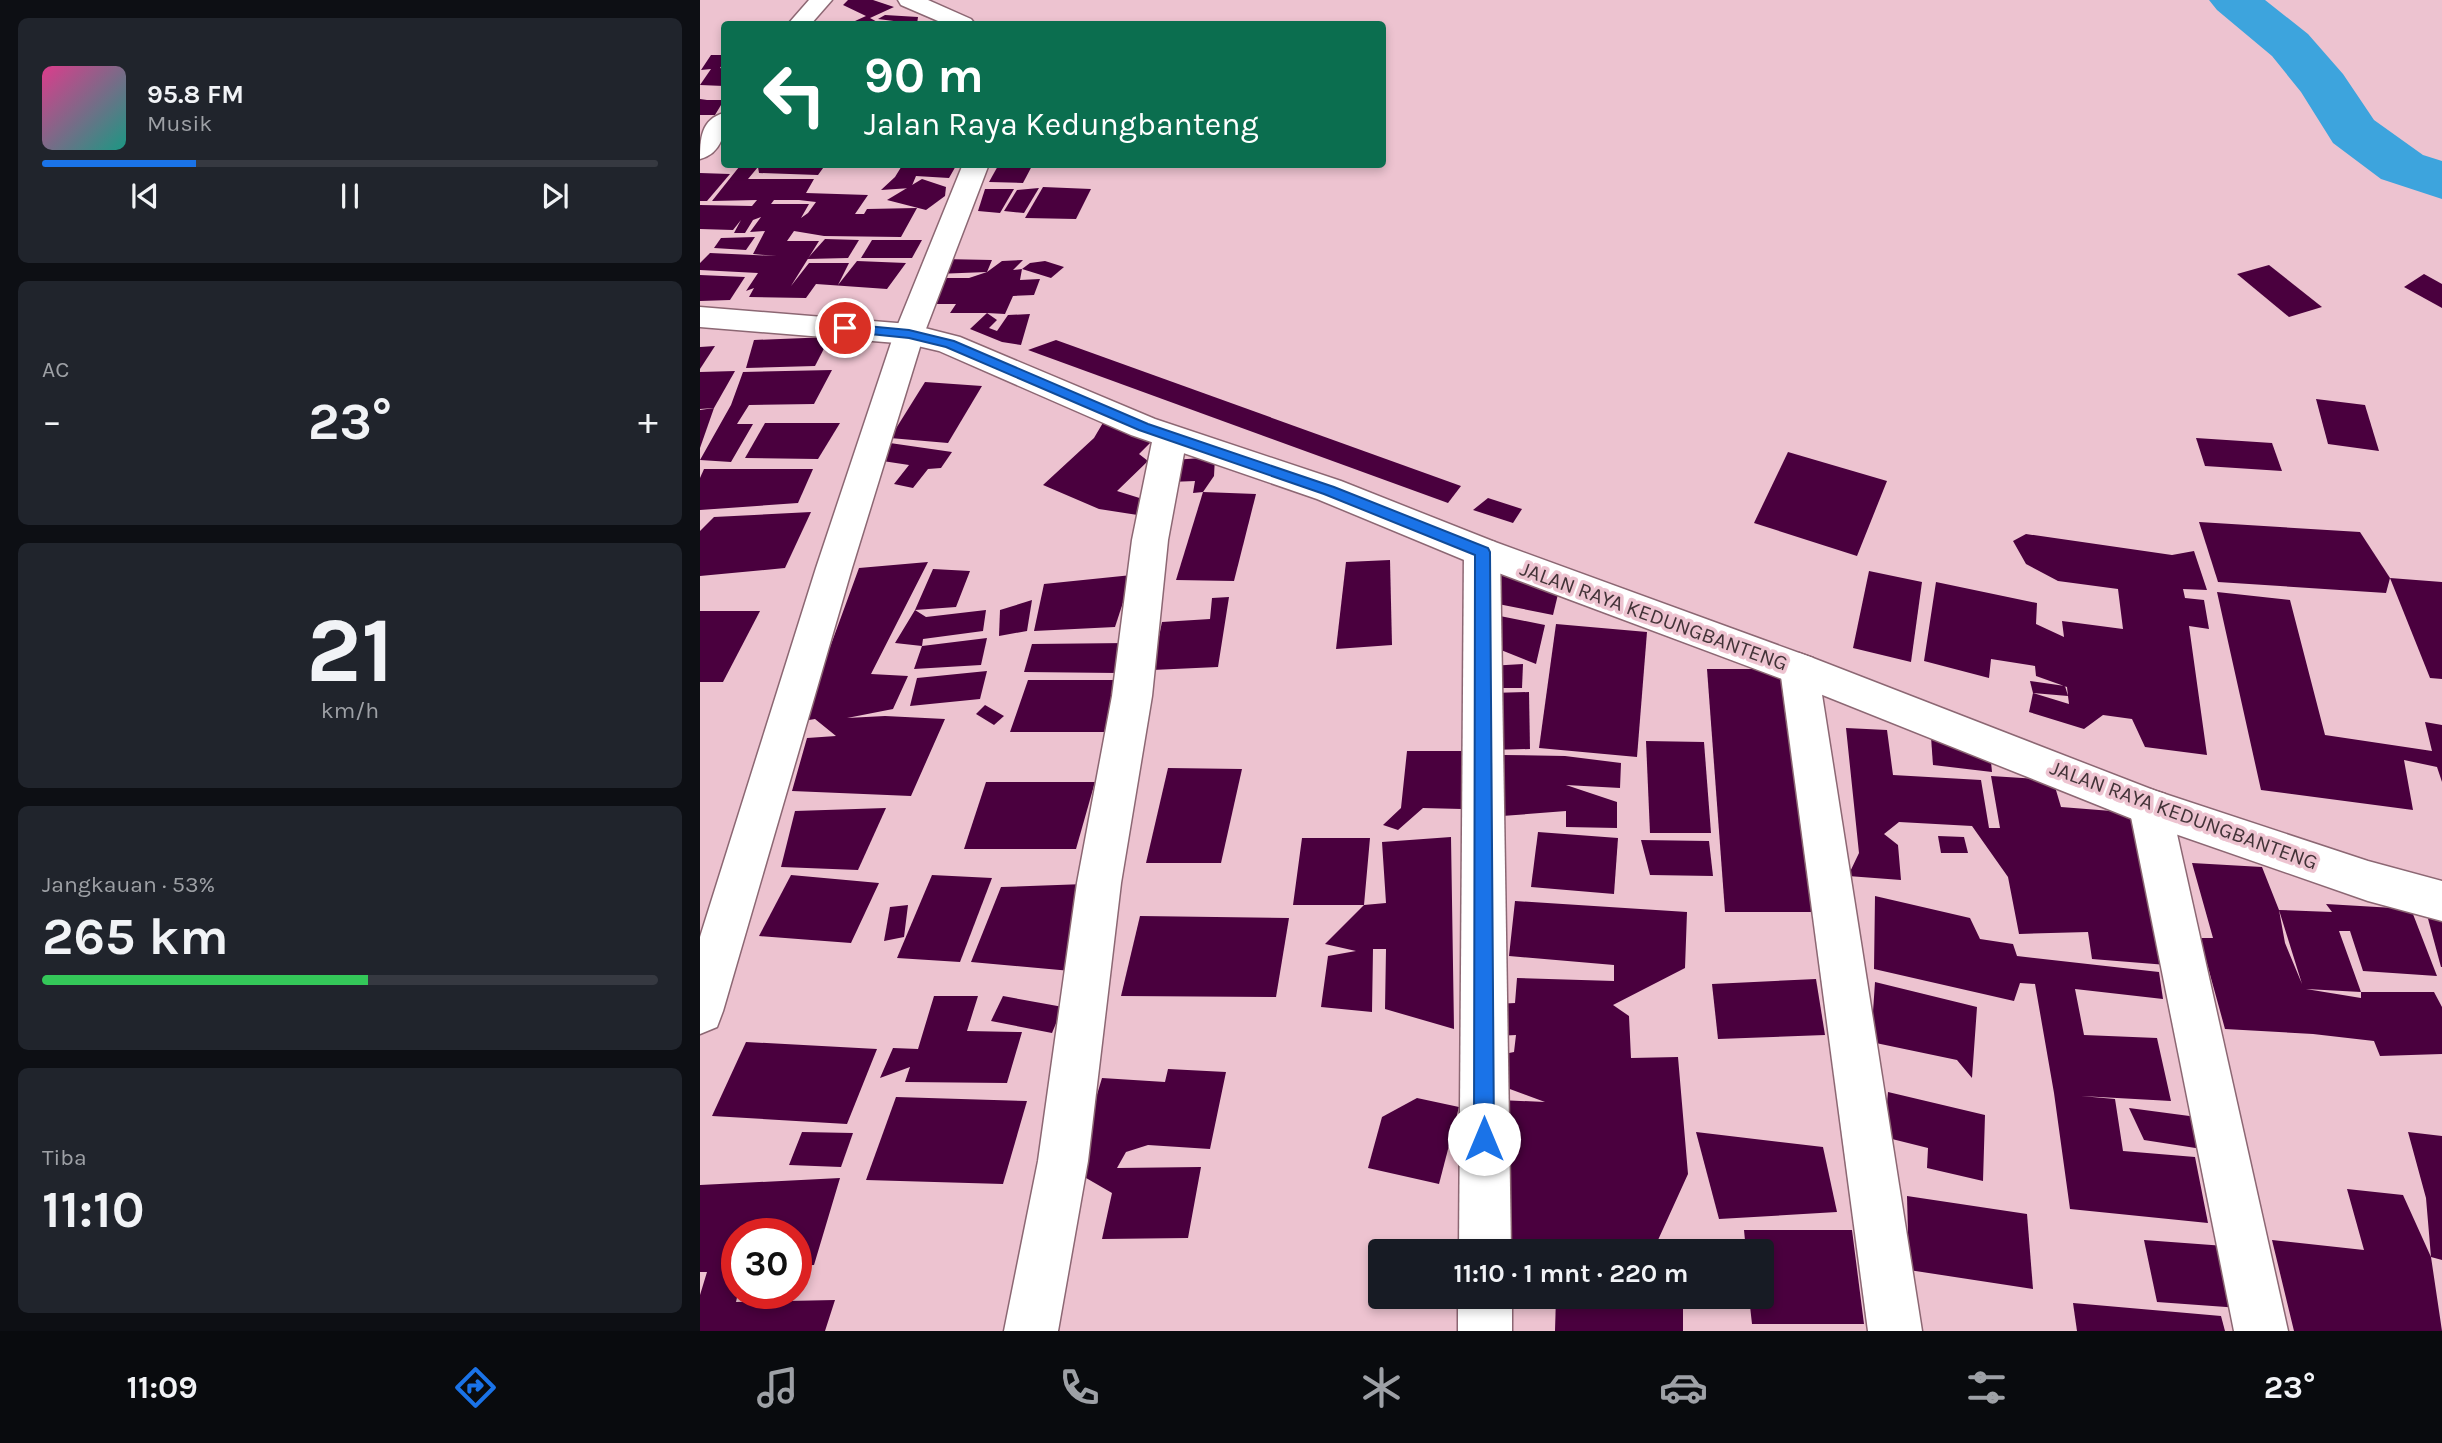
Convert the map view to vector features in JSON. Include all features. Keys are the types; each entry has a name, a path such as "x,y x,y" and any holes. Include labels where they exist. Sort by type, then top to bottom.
{"street":[{"path":"802,21 821,0"},
{"path":"909,0 956,21"},
{"path":"700,151 721,125"},
{"path":"700,1011 834,568 909,334 974,168"},
{"name":"JALAN RAYA KEDUNGBANTENG","path":"700,317 909,334 949,344 1170,437 1329,490 1482,552 1799,669 2150,807 2368,881 2442,901"},
{"path":"1031,1331 1063,1161 1099,883 1132,696 1150,540 1170,437"},
{"path":"1482,552 1485,1239"},
{"path":"1799,669 1895,1331"},
{"path":"2150,807 2261,1331"},
{"path":"1485,1309 1485,1331"}],"building":[{"path":"848,0 873,0 894,7 870,18 876,21 855,21 866,16 843,5"},
{"path":"885,15 918,17 917,21 878,19"},
{"path":"711,55 721,55 721,86 700,85 711,69 701,70"},
{"path":"700,99 721,100 715,115 700,115"},
{"path":"738,168 757,168 748,179 814,179 806,193 868,195 855,214 864,214 867,209 917,208 901,237 824,236 794,231 787,241 819,241 791,286 809,263 849,263 838,285 857,261 906,263 887,289 816,284 806,298 749,297 754,288 746,291 758,273 700,270 700,263 710,253 777,256 753,254 765,231 750,232 761,217 753,220 745,233 734,233 741,220 733,230 700,229 700,205 752,206 757,200 712,201","holes":["774,200 816,202 801,218 809,204 771,204"]},
{"path":"758,168 823,168 818,175 759,173"},
{"path":"901,168 955,168 949,178 916,176 911,188 881,190"},
{"path":"997,168 1031,168 1023,183 989,182"},
{"path":"700,173 730,174 707,201 700,201"},
{"path":"922,179 946,187 945,196 926,210 887,200"},
{"path":"1043,187 1091,189 1076,219 1025,218"},
{"path":"1039,188 1024,213 1004,211 1017,190"},
{"path":"985,189 1014,189 1000,213 978,211"},
{"path":"755,237 746,250 714,248 721,238"},
{"path":"825,239 859,240 848,258 807,259"},
{"path":"872,240 922,240 912,258 861,258"},
{"path":"943,259 992,260 987,272 936,274"},
{"path":"1023,260 1013,270 1022,269 1020,280 1040,279 1034,295 1013,296 1005,314 950,313 956,304 926,304 939,278 969,278 987,272 1002,261"},
{"path":"1045,261 1064,267 1051,278 1022,269 1030,263"},
{"path":"2269,265 2322,307 2289,317 2237,274"},
{"path":"2424,274 2442,284 2442,308 2404,287"},
{"path":"700,275 745,277 730,300 700,301"},
{"path":"987,313 997,320 989,328 997,331 1008,315 1030,314 1021,345 1002,342 970,329"},
{"path":"830,337 815,366 746,368 754,340"},
{"path":"1056,340 1461,486 1448,503 1028,350"},
{"path":"715,346 700,369 700,347"},
{"path":"832,370 814,404 749,405 737,424 753,424 731,462 700,460 731,405 743,372"},
{"path":"735,371 714,408 700,409 700,372"},
{"path":"925,382 982,386 948,443 890,438"},
{"path":"2316,399 2365,405 2379,451 2328,444"},
{"path":"714,408 700,448 700,410"},
{"path":"1104,421 1154,439 1139,454 1148,461 1117,491 1146,500 1144,516 1099,509 1043,485 1094,438"},
{"path":"765,423 840,423 818,459 745,458"},
{"path":"2196,438 2272,443 2282,471 2205,466"},
{"path":"883,442 952,452 941,468 928,469 913,488 894,484 909,465 876,460"},
{"path":"1788,452 1887,481 1857,556 1754,523"},
{"path":"1215,457 1214,476 1203,492 1193,493 1195,481 1170,482 1173,460"},
{"path":"704,469 813,469 798,503 700,510 700,478"},
{"path":"1203,492 1256,494 1234,581 1176,580"},
{"path":"1488,498 1522,509 1513,523 1473,510"},
{"path":"811,512 785,568 700,576 700,531 714,517"},
{"path":"2199,522 2360,532 2390,578 2386,593 2218,582"},
{"path":"2026,534 2172,555 2194,551 2207,590 2183,589 2185,598 2204,600 2209,629 2189,626 2207,755 2145,747 2132,719 2103,715 2084,729 2029,712 2033,693 2030,681 2064,686 2036,676 2035,666 1991,659 1989,678 1924,661 1936,582 2037,603 2036,624 2064,637 2062,621 2123,629 2118,589 2058,581 2026,564 2013,541","holes":["2033,693 2068,696 2069,704"]},
{"path":"1390,560 1392,645 1336,649 1346,562"},
{"path":"928,562 871,674 908,676 893,709 847,718 885,716 945,719 911,796 792,791 807,738 836,736 815,719 803,721 859,568"},
{"path":"1496,568 1559,590 1553,615 1488,602"},
{"path":"933,569 970,571 956,607 915,610"},
{"path":"1869,571 1922,582 1911,662 1853,648"},
{"path":"1132,575 1115,627 1034,631 1044,584"},
{"path":"2390,578 2442,582 2442,679 2430,678"},
{"path":"2217,592 2290,600 2325,735 2432,751 2425,722 2442,725 2442,782 2437,767 2404,760 2413,810 2261,790"},
{"path":"1229,597 1218,667 1152,670 1162,622 1210,619 1212,598"},
{"path":"1032,600 1027,631 999,636 1000,610"},
{"path":"915,610 926,617 986,610 983,631 923,639 922,646 895,643"},
{"path":"700,611 760,611 723,682 700,682"},
{"path":"1500,616 1545,625 1536,664 1496,648"},
{"path":"1556,624 1647,632 1637,757 1539,748"},
{"path":"987,638 981,665 914,669 922,646"},
{"path":"1127,643 1117,673 1024,672 1032,644"},
{"path":"1523,664 1522,688 1494,688 1489,666"},
{"path":"1707,669 1784,669 1814,912 1725,912"},
{"path":"987,671 980,699 910,706 917,678"},
{"path":"1028,680 1127,680 1112,732 1010,732"},
{"path":"1529,692 1530,749 1490,750 1491,693"},
{"path":"985,705 1004,716 994,725 976,714"},
{"path":"1846,728 1887,730 1893,775 1981,780 1989,828 2000,828 1991,776 2053,780 2061,807 2137,813 2167,965 2092,959 2088,932 2019,934 2008,877 1972,826 1899,822 1884,834 1898,845 1901,880 1848,876 1859,853"},
{"path":"1931,737 1989,742 1992,772 1933,765"},
{"path":"1646,741 1704,742 1711,833 1650,833"},
{"path":"1407,751 1467,751 1462,809 1423,808 1398,830 1383,825 1401,808"},
{"path":"1504,755 1565,756 1621,763 1620,788 1566,785 1617,802 1617,828 1566,827 1566,811 1502,816"},
{"path":"1168,768 1242,769 1221,863 1146,863"},
{"path":"986,782 1095,782 1076,849 964,849"},
{"path":"886,808 858,870 781,867 795,811"},
{"path":"1538,832 1618,838 1614,894 1531,887"},
{"path":"1938,836 1964,837 1968,853 1941,853"},
{"path":"1451,837 1454,1029 1385,1009 1386,949 1373,949 1372,1012 1321,1007 1328,956 1356,951 1325,944 1364,905 1386,903 1382,842"},
{"path":"1302,838 1370,838 1364,905 1293,905"},
{"path":"1641,840 1709,841 1713,876 1650,875"},
{"path":"2192,863 2262,867 2279,910 2332,912 2326,904 2411,909 2437,976 2363,971 2350,931 2339,931 2361,992 2434,992 2442,1007 2442,1054 2380,1056 2374,1041 2225,1029 2200,938 2213,938","holes":["2279,910 2302,984 2285,943","2306,989 2361,992 2361,998"]},
{"path":"791,875 879,883 851,943 759,936"},
{"path":"932,875 992,878 960,962 897,958"},
{"path":"1085,884 1071,971 971,962 1001,887"},
{"path":"1875,896 1970,918 1980,939 2013,944 2017,956 2159,972 2163,999 2075,989 2084,1035 2157,1038 2171,1101 2081,1096 2115,1099 2123,1151 2195,1157 2208,1223 2070,1209 2035,984 2020,983 2014,1001 1874,969"},
{"path":"1515,901 1687,912 1685,968 1613,1005 1629,1016 1631,1058 1678,1057 1688,1174 1658,1239 1493,1239 1499,1100 1545,1102 1499,1085 1504,1054 1514,1052 1516,1035 1496,1036 1495,1004 1515,1003 1517,978 1614,981 1614,965 1509,956"},
{"path":"908,905 904,937 884,941 890,907"},
{"path":"2427,915 2442,918 2442,967 2441,967"},
{"path":"1140,916 1289,918 1276,997 1121,996"},
{"path":"1816,979 1825,1035 1718,1039 1712,984"},
{"path":"1875,982 1977,1007 1972,1078 1957,1060 1871,1042"},
{"path":"934,996 978,996 967,1031 1022,1032 1007,1083 905,1082 910,1067 880,1078 893,1048 918,1049"},
{"path":"1003,996 1063,1007 1052,1033 991,1021"},
{"path":"746,1042 877,1049 847,1124 712,1116"},
{"path":"1168,1069 1226,1072 1210,1149 1148,1145 1126,1152 1117,1168 1201,1167 1188,1238 1102,1239 1112,1193 1074,1171 1102,1078 1165,1082"},
{"path":"1888,1092 1985,1115 1983,1181 1927,1168 1928,1148 1884,1137"},
{"path":"896,1097 1027,1101 1003,1184 866,1180"},
{"path":"1417,1098 1459,1107 1439,1184 1368,1168 1382,1117"},
{"path":"2129,1108 2197,1117 2202,1149 2144,1140"},
{"path":"802,1132 853,1133 841,1167 789,1165"},
{"path":"1696,1132 1823,1147 1837,1212 1719,1219"},
{"path":"2408,1132 2442,1136 2442,1260 2431,1257 2426,1198"},
{"path":"840,1178 814,1265 812,1218 721,1218 721,1309 812,1309 812,1300 835,1300 825,1331 700,1331 700,1295 707,1272 700,1272 700,1185"},
{"path":"2347,1189 2403,1195 2431,1257 2442,1331 2294,1331 2272,1240 2364,1250"},
{"path":"1907,1196 2027,1214 2033,1289 1909,1270"},
{"path":"1744,1230 1852,1230 1864,1324 1752,1324 1750,1309 1774,1309 1774,1239 1745,1239"},
{"path":"2144,1240 2225,1246 2240,1308 2157,1302"},
{"path":"2073,1303 2221,1316 2225,1331 2077,1331"},
{"path":"1556,1309 1683,1309 1683,1331 1555,1331"}],"waterway":[{"path":"2234,0 2290,45 2324,85 2353,131 2402,167 2442,181"}],"route":[{"path":"845,328 909,334 949,344 1143,427 1329,490 1482,552 1484,1139"}]}
